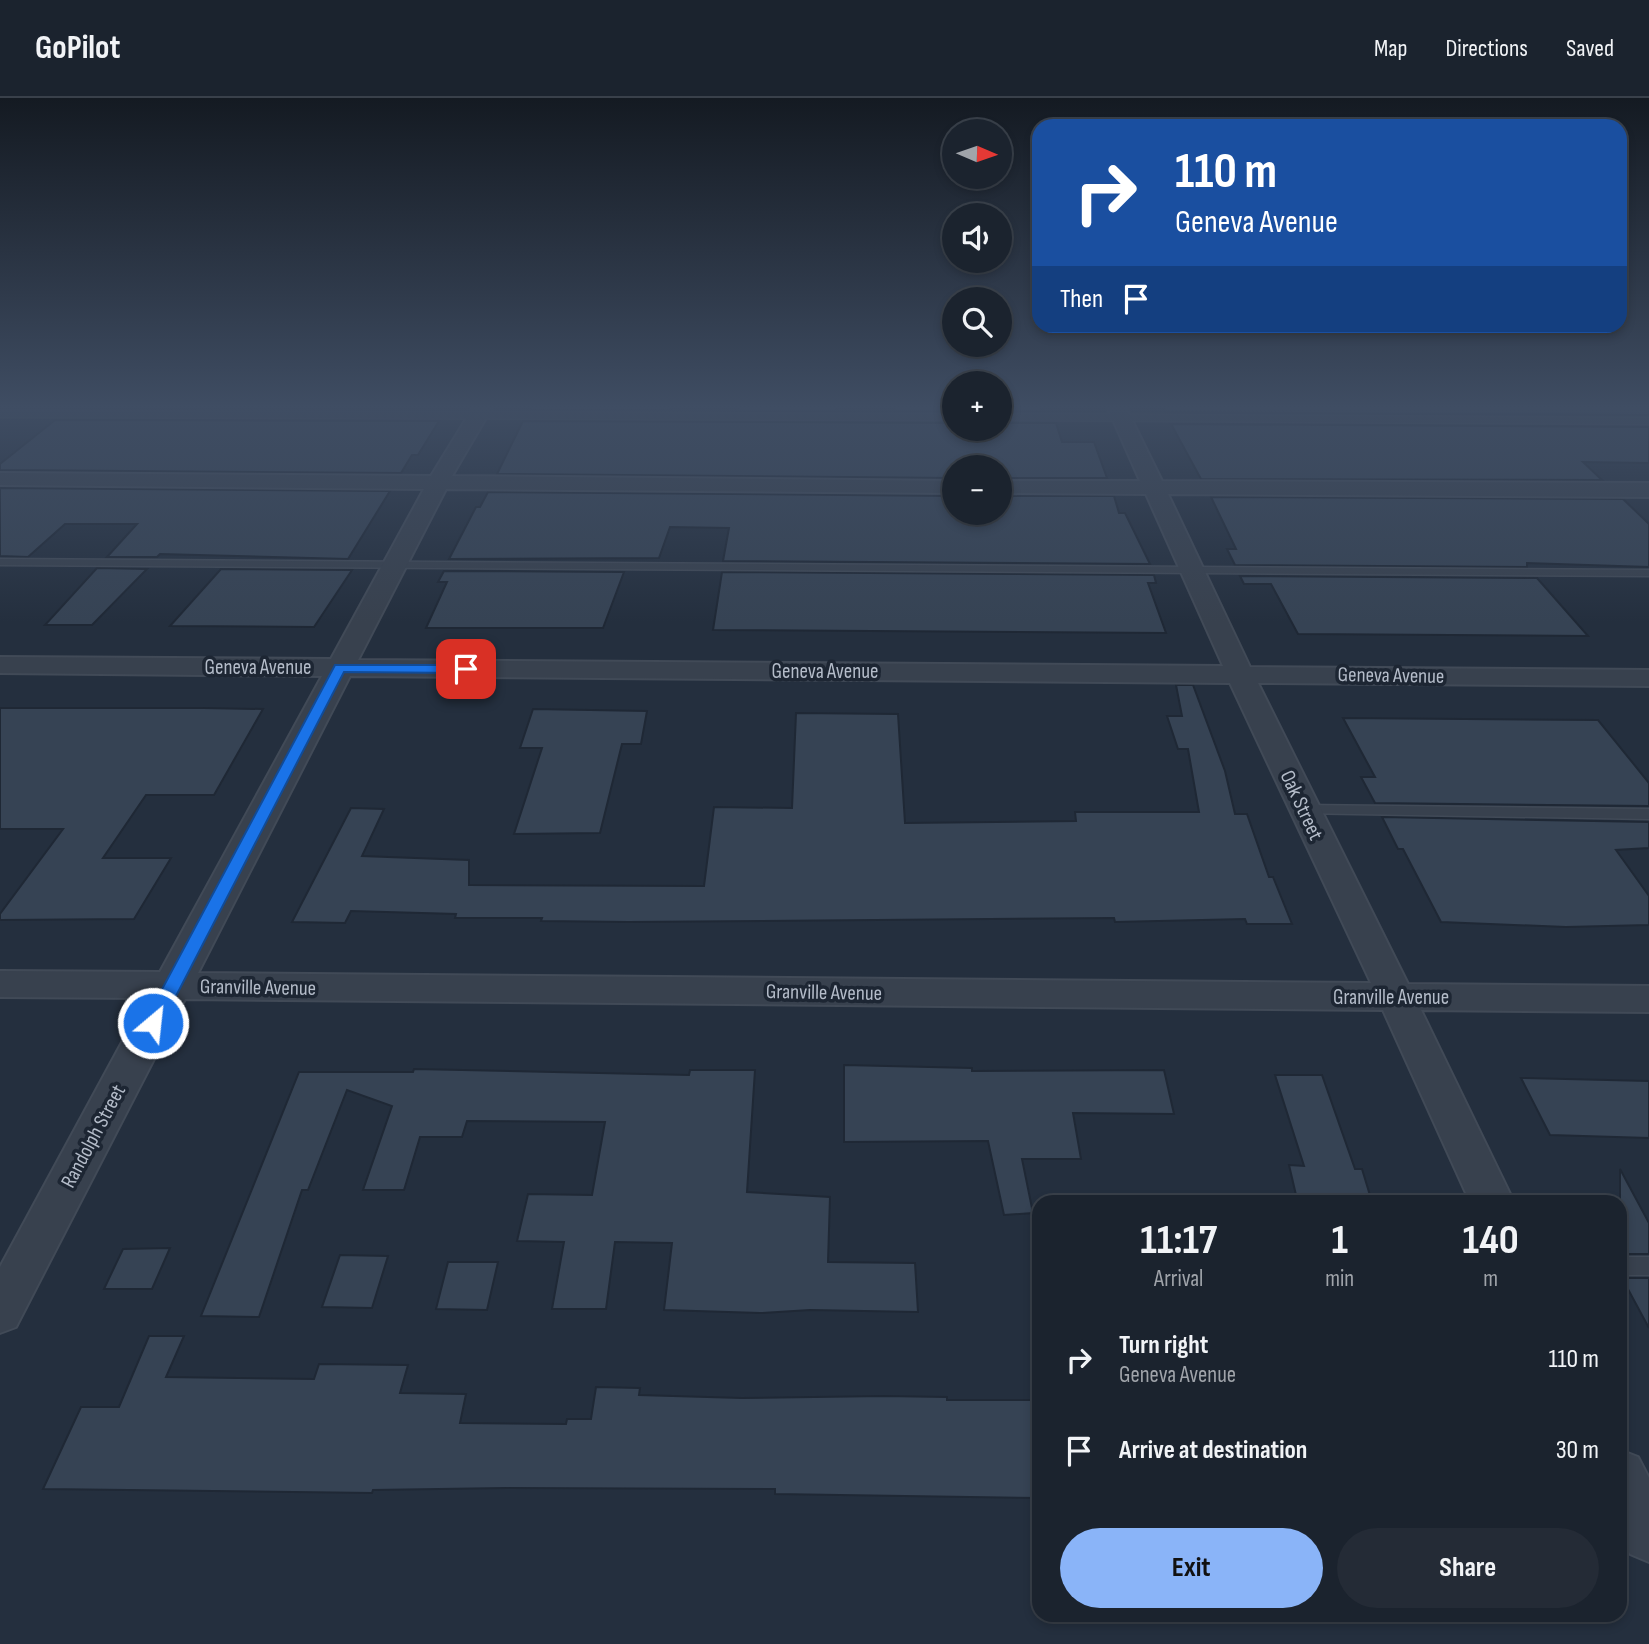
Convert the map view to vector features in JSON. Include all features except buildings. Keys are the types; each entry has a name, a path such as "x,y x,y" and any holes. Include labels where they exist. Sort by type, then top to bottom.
{"street":[{"name":"Randolph Street","path":"0,1312 441,478"},
{"name":"Oak Street","path":"1149,478 1194,569 1303,810 1396,997 1489,1195"},
{"path":"0,479 942,487"},
{"path":"1012,487 1649,490"},
{"name":"Geneva Avenue","path":"0,666 1649,678"},
{"name":"Granville Avenue","path":"0,984 1649,999"},
{"path":"1627,1489 1649,1535"}],"lane":[{"path":"0,562 1649,573"},
{"path":"1303,810 1649,814"},
{"path":"1627,1266 1649,1266"}],"route":[{"path":"153,1023 340,668 466,669"}]}
